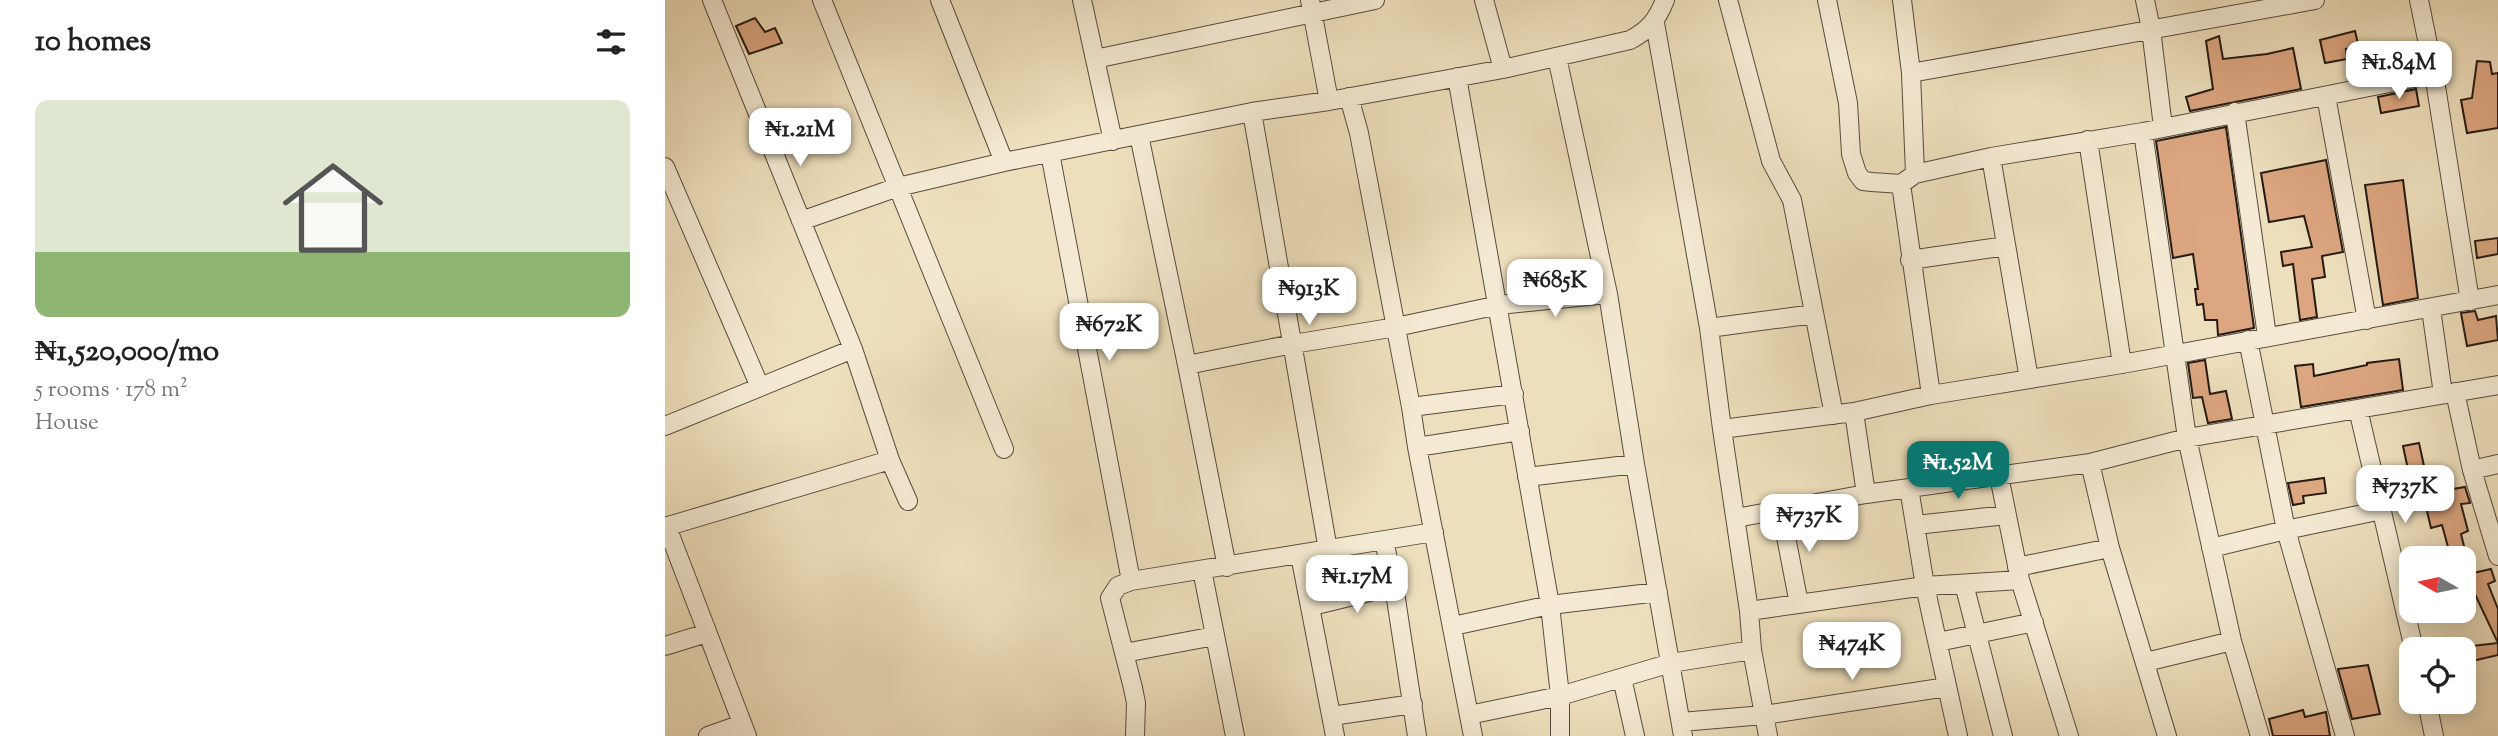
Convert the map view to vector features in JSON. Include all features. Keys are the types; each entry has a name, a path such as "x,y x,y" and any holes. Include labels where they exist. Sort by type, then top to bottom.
{"street":[{"path":"712,0 853,349 890,460 908,501"},
{"path":"822,0 1004,449"},
{"path":"940,0 1004,162"},
{"path":"1082,0 1113,141"},
{"path":"1095,59 1311,7 1375,0"},
{"path":"1484,0 1503,69"},
{"path":"801,222 898,187 1004,162 1252,112 1457,78 1630,40 1655,23 1665,0"},
{"path":"1728,0 1771,161 1792,200 1834,415"},
{"path":"1827,0 1848,103 1851,154 1857,173 1863,180 1908,179 1990,157 2143,132 2434,74"},
{"path":"1902,0 1911,74 1908,179 1910,260 1931,394"},
{"path":"2145,0 2163,127"},
{"path":"1911,74 2151,29 2219,8 2315,0"},
{"path":"2419,0 2434,74 2470,301"},
{"path":"1311,7 1329,100"},
{"path":"1655,23 1710,328 1752,650 1767,736"},
{"path":"1557,57 1608,294 1682,729 1947,687"},
{"path":"1457,78 1550,605 1560,696 1560,736"},
{"path":"2326,96 2367,320"},
{"path":"1349,97 1359,133 1473,736"},
{"path":"1252,112 1328,550"},
{"path":"2235,112 2267,336"},
{"path":"2143,132 2187,438 2232,641 2260,736"},
{"path":"1139,135 1227,567"},
{"path":"2088,139 2122,364"},
{"path":"1050,153 1131,580"},
{"path":"1990,157 2029,379"},
{"path":"665,167 760,387"},
{"path":"1910,260 2006,246"},
{"path":"1187,365 1396,327 1499,305 1608,294"},
{"path":"1722,429 1854,412 1931,394 2122,364 2498,295"},
{"path":"2431,309 2449,393 2498,555"},
{"path":"1710,328 1814,314"},
{"path":"2248,340 2286,530 2345,736"},
{"path":"667,422 853,349"},
{"path":"1736,518 1866,494 2090,463 2187,438 2498,386"},
{"path":"1411,407 1514,394"},
{"path":"2358,409 2411,637"},
{"path":"1854,412 1866,494"},
{"path":"1417,447 1520,431"},
{"path":"708,736 745,730 666,527 890,460"},
{"path":"2090,463 2110,548 2167,736"},
{"path":"1527,477 1635,464"},
{"path":"2472,470 2498,464"},
{"path":"1999,477 2018,573 2069,736"},
{"path":"1909,488 1925,586 1958,736"},
{"path":"2211,548 2382,510"},
{"path":"1781,511 1799,604"},
{"path":"1916,526 2005,515"},
{"path":"1135,736 1136,703 1110,598 1118,586 1131,580 1227,567 1434,532"},
{"path":"1384,541 1394,586 1417,736"},
{"path":"1749,611 1925,586 1965,584 2110,548"},
{"path":"1300,555 1335,736"},
{"path":"1202,570 1235,736"},
{"path":"1965,584 2003,736"},
{"path":"1312,606 1394,586"},
{"path":"1453,626 1550,605 1658,592"},
{"path":"1938,642 2034,622"},
{"path":"665,646 706,633"},
{"path":"1124,653 1215,636"},
{"path":"2146,662 2232,641"},
{"path":"1469,715 1560,696 1671,663 1752,650"},
{"path":"1622,678 1635,736"},
{"path":"1332,716 1413,704"},
{"path":"2429,714 2434,736"}],"building":[{"path":"755,18 765,32 775,28 782,43 749,54 736,26"},
{"path":"2355,31 2359,48 2346,49 2347,59 2325,63 2320,40"},
{"path":"2219,36 2223,59 2293,48 2301,89 2190,111 2186,97 2213,89 2206,41"},
{"path":"2477,61 2490,62 2492,74 2498,73 2498,128 2467,133 2461,100 2472,98"},
{"path":"2416,89 2419,106 2381,113 2378,97"},
{"path":"2226,127 2254,328 2218,335 2217,320 2205,320 2203,304 2197,305 2195,289 2198,289 2193,254 2173,258 2156,141"},
{"path":"2326,160 2343,252 2322,256 2325,277 2312,279 2317,317 2300,320 2293,264 2283,266 2281,252 2312,247 2304,216 2269,222 2261,173"},
{"path":"2403,180 2418,298 2383,305 2365,185"},
{"path":"2498,238 2498,254 2477,258 2475,241"},
{"path":"2475,311 2478,320 2496,316 2498,340 2467,346 2461,313"},
{"path":"2399,359 2403,390 2301,407 2295,366 2313,364 2314,376 2367,363"},
{"path":"2205,360 2210,394 2226,391 2232,419 2208,423 2202,397 2193,398 2188,363"},
{"path":"2419,443 2426,475 2410,479 2403,446"},
{"path":"2324,478 2326,493 2303,496 2304,503 2293,505 2288,483"},
{"path":"2465,487 2470,503 2461,504 2468,531 2461,534 2464,546 2448,546 2442,525 2431,528 2423,494"},
{"path":"2491,569 2495,581 2488,584 2498,609 2498,643 2476,596 2476,572"},
{"path":"2498,643 2498,655 2476,660 2476,646"},
{"path":"2368,665 2380,714 2352,719 2338,669"},
{"path":"2303,710 2305,717 2326,712 2330,736 2273,736 2269,719"}]}
